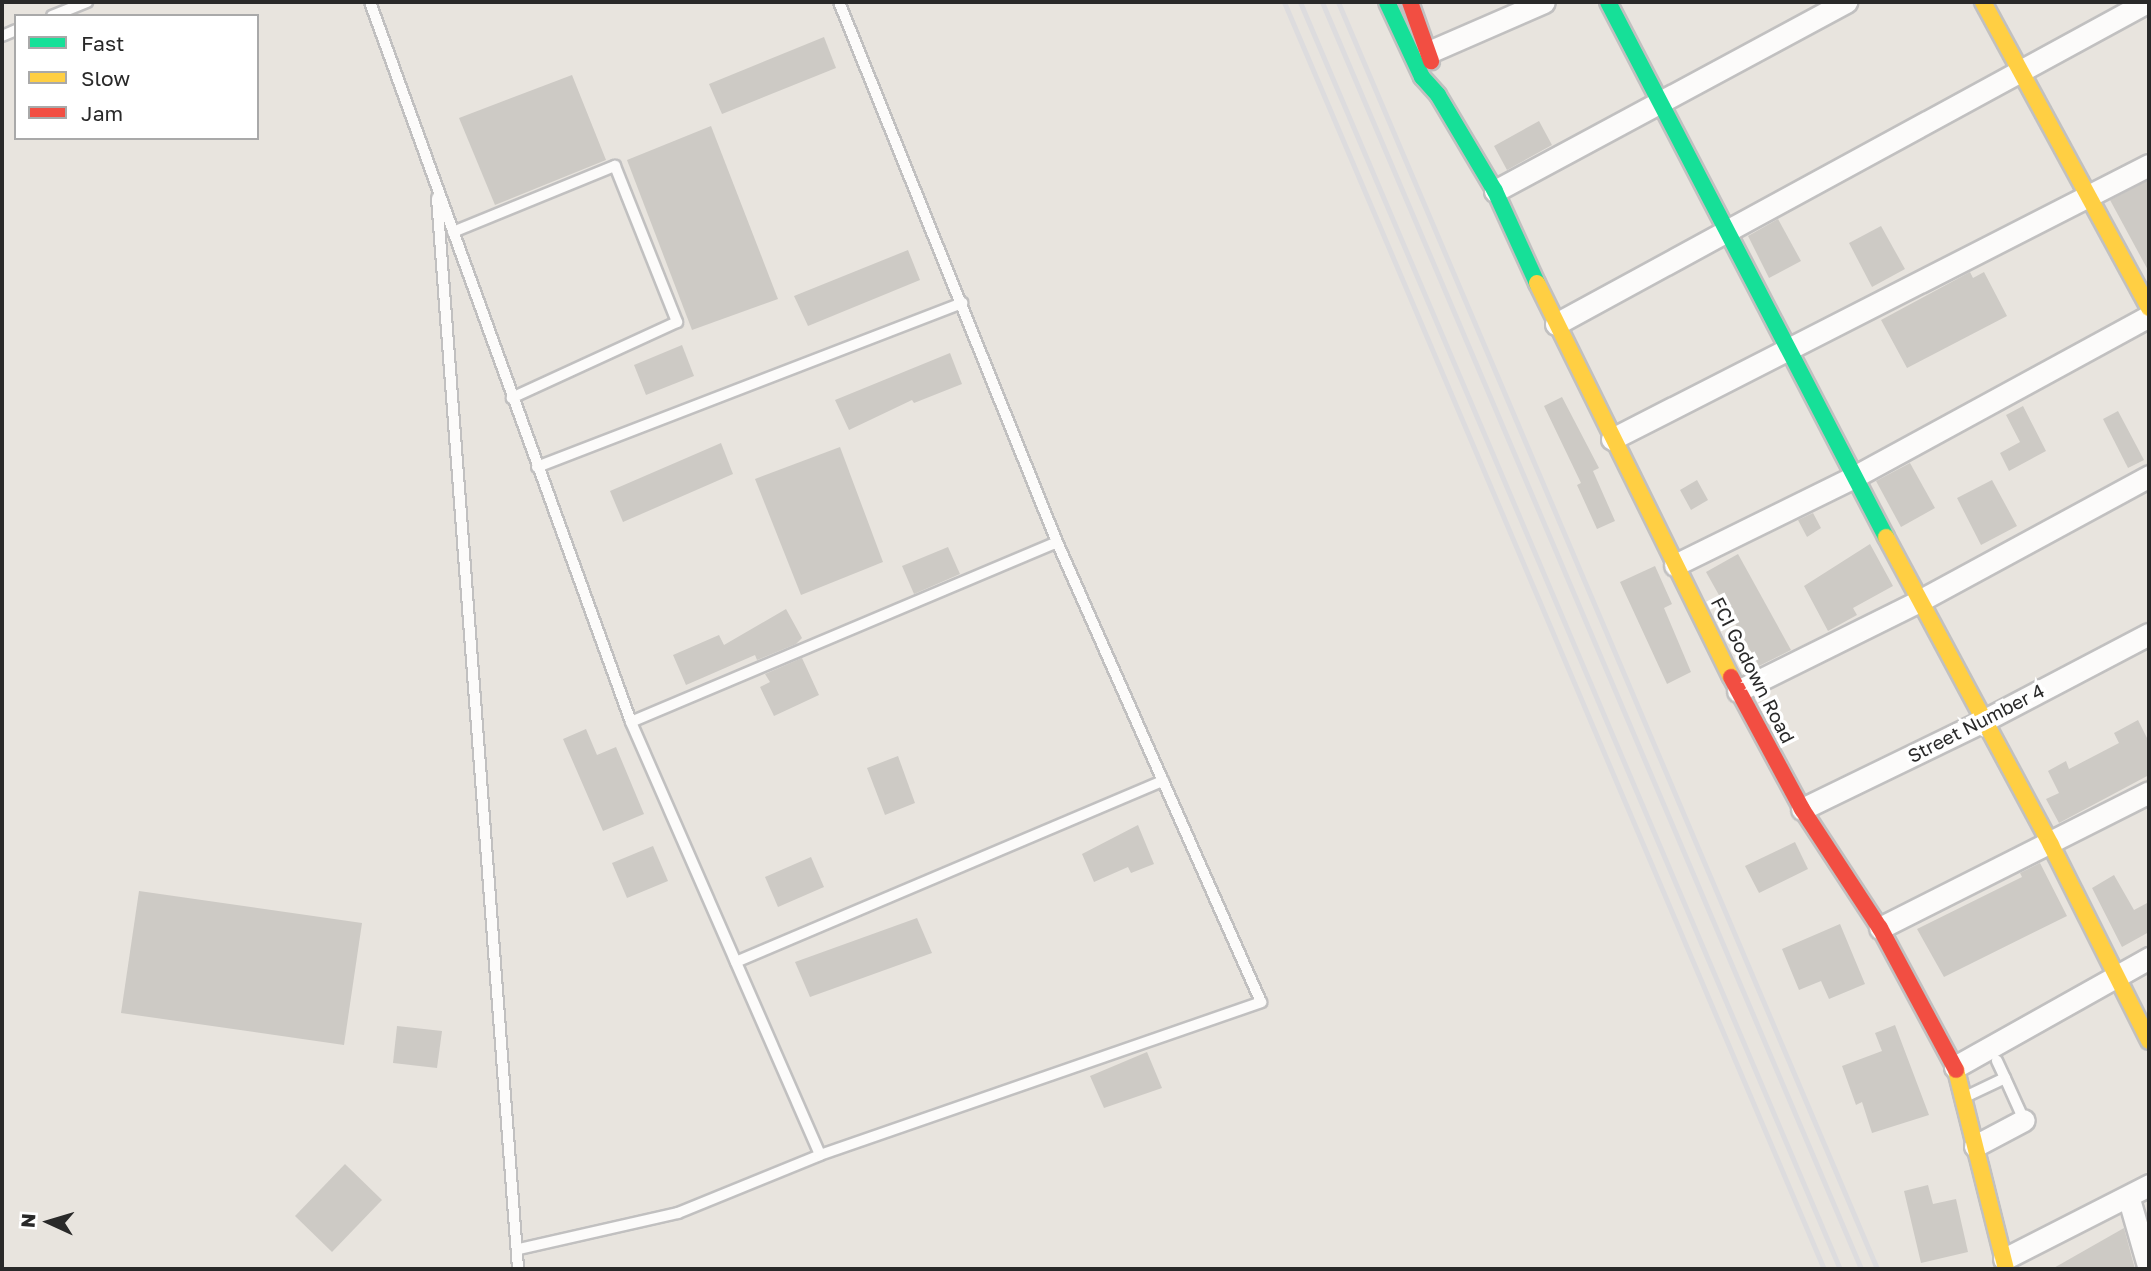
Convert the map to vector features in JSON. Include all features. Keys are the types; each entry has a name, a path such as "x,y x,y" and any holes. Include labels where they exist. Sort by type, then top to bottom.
{"street":[{"name":"FCI Godown Road","path":"1387,2 1415,65 1438,95 1495,191 1556,324 1738,691 1802,809 1880,928 1955,1067 2005,1264"},
{"name":"FCI Godown Road","path":"1410,2 1429,52 1438,95"},
{"path":"1429,52 1544,2"},
{"path":"1608,2 1788,353 2051,845 2149,1041"},
{"path":"1495,191 1846,2"},
{"path":"1983,2 2149,308"},
{"path":"1556,324 1727,234 2147,2"},
{"path":"1612,439 1788,353 2149,165"},
{"path":"1675,565 1854,477 2149,316"},
{"path":"1738,691 1922,600 2149,476"},
{"name":"Street Number 4","path":"1802,809 1985,720 2149,634"},
{"path":"1880,928 2051,845 2149,792"},
{"path":"1955,1067 2149,958"},
{"path":"1975,1146 2024,1120"},
{"path":"2005,1264 2129,1199 2149,1185"},
{"path":"2129,1199 2149,1269"}],"lane":[{"path":"57,14 87,2"},
{"path":"370,2 631,722 820,1155"},
{"path":"519,1249 678,1213 820,1155 1261,1002 1057,542 839,2"},
{"path":"453,232 615,166 677,322 512,398"},
{"path":"436,185 519,1249 518,1269"},
{"path":"537,467 962,303"},
{"path":"631,722 1057,542"},
{"path":"736,962 1163,781"},
{"path":"1997,1061 2024,1120"},
{"path":"1963,1098 2004,1078"}],"building":[{"path":"824,37 836,68 722,114 709,84"},
{"path":"572,75 606,160 495,205 459,118"},
{"path":"1539,121 1552,145 1507,170 1494,146"},
{"path":"711,126 778,299 692,330 627,160"},
{"path":"2149,180 2149,272 2110,200"},
{"path":"1778,219 1801,261 1769,278 1748,236"},
{"path":"1881,226 1905,269 1872,287 1849,243"},
{"path":"908,250 920,280 808,326 794,296"},
{"path":"1970,272 1973,278 1984,272 2007,316 1907,368 1881,320"},
{"path":"682,345 694,376 646,395 634,365"},
{"path":"950,353 962,384 914,403 912,400 849,430 835,400"},
{"path":"1562,397 1599,468 1593,471 1615,521 1597,529 1577,485 1581,483 1544,406"},
{"path":"2023,406 2046,451 2009,471 2000,453 2020,442 2006,415"},
{"path":"2118,411 2144,460 2128,468 2103,419"},
{"path":"721,443 733,474 623,522 610,491"},
{"path":"840,447 883,562 801,595 755,479"},
{"path":"1910,463 1935,508 1901,527 1876,481"},
{"path":"1697,480 1708,500 1691,510 1680,490"},
{"path":"1992,480 2017,526 1981,545 1957,498"},
{"path":"1813,513 1821,528 1807,537 1798,520"},
{"path":"1870,544 1893,586 1853,608 1857,615 1828,631 1804,586"},
{"path":"948,547 960,574 914,594 902,566"},
{"path":"1738,554 1791,650 1759,666 1706,572"},
{"path":"1655,566 1672,604 1664,608 1691,672 1667,684 1620,582"},
{"path":"786,609 802,638 796,644 757,660 755,655 686,685 673,655 719,635 724,645"},
{"path":"802,658 819,695 774,716 760,687 770,682 765,674"},
{"path":"2138,720 2149,742 2149,775 2059,823 2046,799 2059,793 2048,771 2066,761 2069,769 2119,743 2114,733"},
{"path":"586,729 597,755 616,747 644,814 603,831 563,739"},
{"path":"898,756 915,803 885,815 867,768"},
{"path":"1138,825 1154,864 1131,873 1128,867 1094,882 1082,854"},
{"path":"1795,842 1808,869 1759,893 1745,866"},
{"path":"653,846 668,881 627,898 612,863"},
{"path":"811,857 824,887 778,907 765,877"},
{"path":"2040,863 2067,916 1944,977 1917,929 2022,877 2020,873"},
{"path":"2114,875 2134,910 2149,902 2149,932 2122,947 2092,888"},
{"path":"139,891 362,923 344,1045 121,1013"},
{"path":"917,918 932,953 810,997 795,962"},
{"path":"1840,924 1865,984 1829,999 1821,981 1799,990 1782,949"},
{"path":"1895,1025 1929,1115 1872,1133 1862,1102 1856,1105 1842,1066 1882,1051 1875,1033"},
{"path":"397,1026 442,1031 437,1068 393,1063"},
{"path":"1147,1052 1162,1088 1104,1108 1090,1076"},
{"path":"345,1164 382,1200 332,1252 295,1216"},
{"path":"1928,1185 1933,1204 1956,1199 1968,1252 1921,1263 1904,1191"},
{"path":"2124,1228 2135,1269 2052,1269"}],"railway":[{"path":"1284,2 1824,1269"},
{"path":"1300,2 1840,1269"},
{"path":"1322,2 1861,1269"},
{"path":"1338,2 1877,1269"}],"traffic: fast":[{"path":"1387,2 1422,77 1438,95 1495,191 1537,283"},
{"path":"1608,2 1886,537"}],"traffic: slow":[{"path":"1983,2 2149,308"},
{"path":"1537,283 1731,677"},
{"path":"1886,537 2051,845 2149,1041"},
{"path":"1956,1070 2006,1269"}],"traffic: jam":[{"path":"1410,2 1431,61"},
{"path":"1731,677 1802,809 1880,928 1956,1070"}]}
